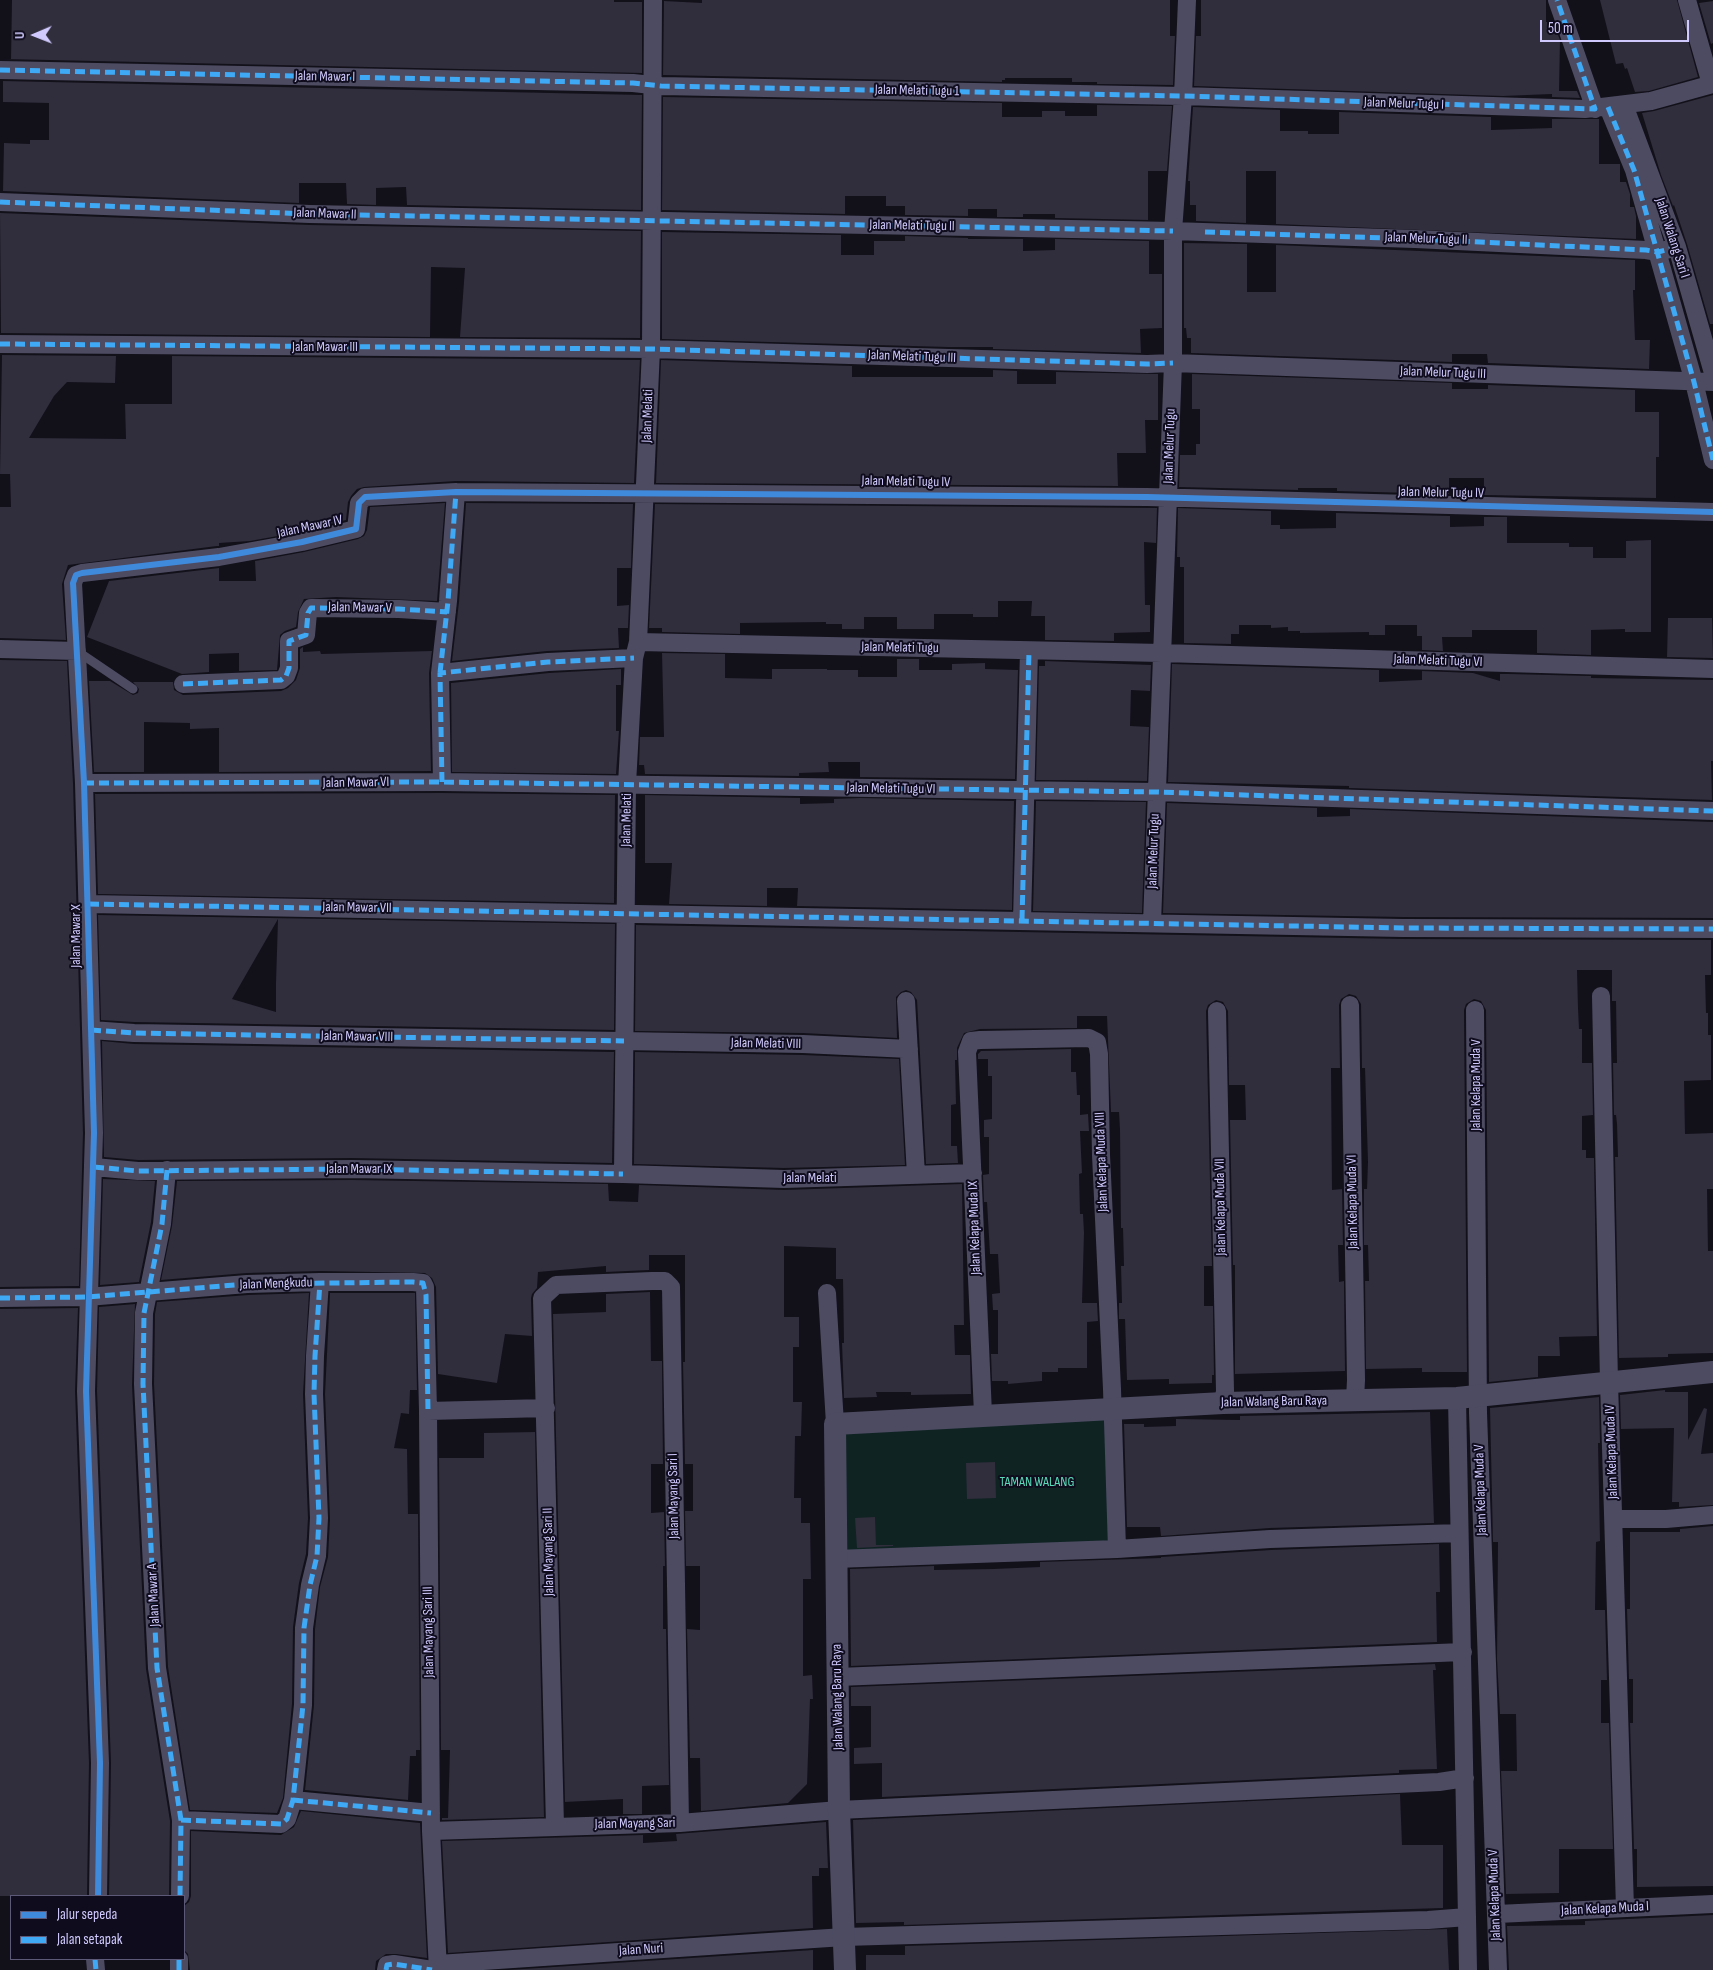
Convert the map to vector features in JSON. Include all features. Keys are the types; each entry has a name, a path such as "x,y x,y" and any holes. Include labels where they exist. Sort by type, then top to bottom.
{"street":[{"name":"Jalan Melati","path":"653,0 651,85 651,348 636,650 627,784 623,1174 784,1179 972,1173"},
{"name":"Jalan Melur Tugu","path":"1152,923 1173,363 1174,231 1187,0"},
{"name":"Jalan Walang Sari I","path":"1557,0 1609,107 1713,373"},
{"path":"1687,0 1712,84"},
{"name":"Jalan Mawar I","path":"0,70 623,82 651,85"},
{"name":"Jalan Melur Tugu I","path":"1183,96 1609,107 1651,101 1712,84"},
{"name":"Jalan Melati Tugu 1","path":"651,85 1183,96"},
{"name":"Jalan Mawar II","path":"0,202 310,214 651,221"},
{"name":"Jalan Melati Tugu II","path":"651,221 1174,231"},
{"name":"Jalan Melur Tugu II","path":"1174,231 1415,238 1666,250"},
{"path":"1666,250 1694,382 1713,460"},
{"name":"Jalan Mawar III","path":"0,344 651,348"},
{"name":"Jalan Melati Tugu III","path":"651,348 1147,364 1173,363"},
{"name":"Jalan Melur Tugu III","path":"1173,363 1713,382"},
{"name":"Jalan Mawar IV","path":"76,576 82,573 219,556 302,542 356,529 359,504 365,498 456,492 547,491 644,494"},
{"path":"442,782 440,673 447,612 456,492"},
{"name":"Jalan Melati Tugu IV","path":"644,494 711,493 1168,498"},
{"name":"Jalan Melur Tugu IV","path":"1168,498 1713,512"},
{"name":"Jalan Mawar X","path":"76,576 73,583 89,904 94,1167 91,1297 86,1391 100,1763 98,1895"},
{"name":"Jalan Mawar V","path":"182,684 281,680 286,676 289,668 289,641 305,637 310,608 399,609 447,612"},
{"path":"0,649 77,651"},
{"path":"440,673 548,662 636,650"},
{"name":"Jalan Melati Tugu","path":"636,650 1162,654"},
{"path":"1022,920 1029,652"},
{"name":"Jalan Melati Tugu VI","path":"1162,654 1713,669"},
{"name":"Jalan Mawar VI","path":"84,783 442,782 627,784"},
{"name":"Jalan Melati Tugu VI","path":"627,784 1156,792 1713,811"},
{"name":"Jalan Mawar VII","path":"89,904 1403,928 1713,929"},
{"name":"Jalan Kelapa Muda IV","path":"1601,996 1609,1382 1625,1908"},
{"path":"906,1001 916,1175"},
{"name":"Jalan Kelapa Muda VI","path":"1350,1005 1355,1400"},
{"name":"Jalan Kelapa Muda V","path":"1475,1010 1478,1395 1498,1970"},
{"name":"Jalan Kelapa Muda VII","path":"1217,1011 1225,1380 1223,1403"},
{"name":"Jalan Mawar VIII","path":"91,1030 134,1033 624,1041"},
{"name":"Jalan Kelapa Muda VIII","path":"971,1041 1089,1038 1097,1042 1113,1409"},
{"name":"Jalan Melati VIII","path":"624,1041 803,1044 909,1049"},
{"name":"Jalan Kelapa Muda IX","path":"971,1041 967,1052 983,1414"},
{"name":"Jalan Mawar IX","path":"94,1167 138,1171 352,1169 623,1174"},
{"name":"Jalan Mawar A","path":"167,1170 162,1224 144,1313 144,1384 157,1668 181,1820 180,1895"},
{"name":"Jalan Mayang Sari I","path":"556,1285 665,1281 671,1288 680,1823"},
{"path":"181,1820 281,1824 287,1819 293,1800 303,1705 304,1628 310,1585 317,1556 319,1518 314,1394 320,1282"},
{"name":"Jalan Mengkudu","path":"0,1298 91,1297 247,1284 320,1282 423,1283 426,1295 428,1411"},
{"name":"Jalan Mayang Sari II","path":"555,1826 542,1298 556,1285"},
{"name":"Jalan Walang Baru Raya","path":"827,1293 835,1424 838,1810 845,1970"},
{"name":"Jalan Walang Baru Raya","path":"835,1424 983,1414 1223,1403 1456,1398 1713,1372"},
{"path":"1456,1398 1463,1652 1468,1970"},
{"path":"428,1411 546,1408"},
{"path":"1113,1409 1117,1549"},
{"name":"Jalan Mayang Sari III","path":"428,1411 431,1831 436,1968"},
{"path":"1614,1518 1666,1519 1713,1515"},
{"path":"835,1559 1117,1549 1270,1539 1459,1533"},
{"path":"838,1677 1463,1652"},
{"name":"Jalan Mayang Sari","path":"431,1831 680,1823 838,1810 1429,1782 1465,1778"},
{"path":"293,1800 431,1813"},
{"name":"Jalan Kelapa Muda I","path":"1497,1914 1713,1904"},
{"name":"Jalan Nuri","path":"386,1970 387,1965 394,1964 436,1968 844,1937 1418,1921 1467,1917"}],"lane":[{"path":"77,651 133,689"}],"green space":[{"name":"TAMAN WALANG","path":"1109,1413 1114,1543 839,1557 837,1437 869,1426"}],"building":[{"path":"12,0 614,0 614,2 642,2 642,73 3,59 11,59"},
{"path":"702,0 1170,0 1170,36 1175,36 1173,85 1097,84 1097,82 1072,82 1072,78 1005,78 1002,82 663,75 664,1 702,3"},
{"path":"1201,0 1546,0 1546,22 1553,22 1560,40 1559,91 1577,91 1580,98 1552,97 1552,94 1503,96 1194,86 1196,36 1201,36"},
{"path":"1600,0 1677,0 1698,77 1649,91 1635,92 1627,68 1625,69 1623,63 1616,64"},
{"path":"1713,1 1713,43 1711,44 1699,3"},
{"path":"3,81 642,95 641,210 407,205 406,187 376,188 376,205 347,204 346,183 299,183 299,203 3,191 4,143 30,144 30,140 49,140 49,103 3,102"},
{"path":"1713,95 1713,324 1710,324 1687,244 1674,205 1661,175 1642,113"},
{"path":"663,97 1002,103 1002,117 1042,117 1042,111 1065,111 1065,116 1097,116 1097,105 1172,106 1167,171 1148,171 1148,220 1055,218 1055,214 1023,214 1023,217 997,217 997,209 968,209 968,216 905,215 905,206 886,206 886,196 845,196 845,214 662,210"},
{"path":"1193,107 1280,110 1280,131 1308,131 1308,134 1339,134 1339,112 1491,117 1491,130 1552,128 1552,119 1599,119 1599,164 1620,164 1620,182 1626,182 1630,194 1630,207 1634,207 1636,216 1636,239 1276,224 1276,171 1246,171 1246,223 1196,221 1196,205 1190,205 1190,181 1188,181"},
{"path":"0,213 310,225 641,231 640,338 460,337 465,268 431,267 430,337 1,333"},
{"path":"662,232 841,235 841,255 874,255 874,241 905,241 905,236 1023,239 1023,251 1055,250 1055,239 1149,241 1149,274 1162,274 1162,328 1140,329 1141,353 993,349 993,347 662,339"},
{"path":"1184,243 1247,244 1247,292 1276,292 1276,245 1635,260 1635,290 1633,290 1635,340 1650,340 1649,369 1488,363 1487,354 1452,354 1452,362 1191,353 1191,338 1187,338 1186,328 1184,328"},
{"path":"2,355 116,356 115,383 67,382 54,396 29,438 126,439 125,404 172,404 172,356 640,360 634,483 456,481 364,487 357,489 351,496 348,502 346,520 300,532 250,541 219,543 219,546 68,565 62,584 66,640 0,638 0,507 11,507 10,474 0,474"},
{"path":"661,360 852,366 852,377 993,377 993,370 1017,371 1017,384 1056,384 1056,372 1158,374 1158,420 1145,420 1146,453 1117,453 1118,486 656,483"},
{"path":"1192,374 1452,383 1452,389 1488,389 1488,385 1635,390 1635,412 1659,412 1659,457 1656,457 1656,498 1484,495 1484,478 1449,478 1449,494 1337,491 1337,488 1298,488 1298,490 1179,487 1180,455 1196,455 1196,444 1200,444 1200,409 1192,409"},
{"path":"445,503 437,601 336,597 304,599 298,612 296,627 280,635 277,670 239,671 239,653 209,654 209,672 182,674 87,637 109,581 219,568 219,581 256,581 255,561 304,552 364,536 367,530 370,507"},
{"path":"466,503 633,504 631,568 617,568 617,606 629,605 628,628 618,628 619,648 547,651 452,661 459,602"},
{"path":"655,504 1157,508 1156,543 1144,542 1145,605 1150,605 1150,632 1114,633 1114,641 1045,640 1045,616 1031,616 1032,601 998,601 998,617 973,617 973,614 934,614 934,629 897,629 897,617 864,617 864,629 842,629 842,624 826,624 826,622 740,623 740,634 662,632 662,628 649,628"},
{"path":"1178,508 1271,511 1271,525 1280,525 1280,529 1336,528 1336,513 1450,516 1450,527 1484,526 1484,517 1507,517 1507,543 1569,543 1569,547 1593,547 1593,558 1626,558 1626,541 1651,540 1651,632 1625,632 1625,629 1591,630 1591,655 1537,653 1537,630 1472,630 1472,637 1442,637 1443,651 1422,650 1422,636 1417,636 1417,625 1385,625 1385,635 1369,635 1369,632 1300,633 1300,631 1288,631 1288,627 1271,628 1271,625 1239,625 1239,634 1231,634 1231,644 1184,643 1184,567 1180,567 1180,557 1177,557"},
{"path":"1668,618 1712,618 1713,658 1667,657"},
{"path":"303,647 303,652 320,651 321,654 432,651 429,673 431,771 219,772 219,728 190,729 190,723 144,722 144,772 94,772 89,681 110,681 133,695 138,693 139,689 133,682 173,682 174,690 183,695 281,691 288,688 296,680 300,668 300,649"},
{"path":"662,653 725,654 725,678 772,679 772,669 858,670 858,677 897,677 897,659 919,659 919,670 952,670 952,664 985,663 985,669 1018,670 1015,779 860,777 860,762 828,762 829,772 799,773 799,776 645,774 644,765 639,765 640,737 664,737"},
{"path":"0,660 67,661 73,783 83,1133 79,1286 0,1287"},
{"path":"1045,661 1151,665 1150,691 1131,690 1130,726 1149,727 1147,781 1036,780 1039,666 1045,666"},
{"path":"1172,664 1379,670 1379,682 1422,680 1422,671 1473,673 1500,681 1500,674 1713,680 1712,800 1349,788 1349,786 1168,782"},
{"path":"621,669 621,685 616,685 616,731 619,731 616,774 452,772 451,683 549,673"},
{"path":"442,793 615,795 614,903 98,894 95,794"},
{"path":"645,795 800,798 800,804 834,803 834,799 860,798 1014,801 1012,910 797,906 798,888 767,888 767,906 669,904 672,863 645,863"},
{"path":"1036,801 1146,802 1142,913 1033,911"},
{"path":"1167,803 1317,808 1317,817 1350,816 1350,809 1713,822 1713,918 1403,917 1163,913"},
{"path":"98,915 615,924 614,1030 101,1020","holes":["278,919 276,1012 232,999"]},
{"path":"636,925 1403,939 1711,940 1711,975 1705,975 1708,1035 1711,1035 1711,1080 1684,1081 1685,1134 1713,1133 1713,1189 1707,1189 1708,1251 1713,1251 1713,1353 1668,1354 1668,1357 1619,1358 1615,1157 1618,1157 1617,1124 1616,1115 1614,1115 1613,1063 1617,1063 1616,1001 1612,1001 1612,970 1577,970 1579,1029 1582,1029 1582,1063 1592,1063 1593,1115 1582,1116 1582,1150 1586,1150 1586,1158 1594,1158 1597,1336 1559,1337 1560,1356 1538,1356 1538,1377 1489,1382 1486,1010 1481,1001 1474,999 1466,1004 1464,1010 1467,1372 1422,1372 1422,1368 1366,1369 1365,1281 1369,1281 1368,1245 1364,1245 1364,1189 1367,1189 1368,1162 1365,1068 1362,1068 1361,1004 1356,996 1349,994 1341,999 1339,1005 1340,1068 1331,1068 1332,1190 1342,1189 1343,1245 1338,1245 1339,1282 1344,1281 1345,1371 1235,1374 1235,1265 1233,1265 1230,1120 1246,1120 1245,1085 1229,1085 1228,1011 1223,1002 1216,1000 1208,1005 1206,1011 1212,1266 1204,1266 1204,1306 1213,1306 1214,1375 1212,1375 1212,1383 1169,1384 1169,1379 1127,1380 1125,1319 1119,1319 1119,1303 1122,1303 1121,1266 1124,1266 1123,1228 1121,1228 1120,1130 1119,1112 1111,1112 1107,1016 1077,1016 1077,1028 980,1029 964,1033 957,1048 957,1060 955,1060 956,1104 951,1105 951,1146 957,1146 958,1163 926,1164 917,1000 911,992 906,990 896,997 897,1038 803,1033 635,1031"},
{"path":"102,1041 134,1044 614,1052 612,1163 352,1158 138,1160 104,1157"},
{"path":"1071,1049 1071,1072 1076,1072 1077,1095 1080,1095 1080,1115 1088,1114 1089,1131 1080,1131 1082,1173 1079,1174 1080,1214 1083,1214 1084,1233 1082,1303 1097,1303 1098,1321 1087,1322 1087,1368 1058,1368 1058,1372 1042,1372 1042,1381 1008,1384 1008,1381 992,1381 991,1354 998,1354 998,1310 993,1310 992,1294 1000,1293 998,1254 990,1254 987,1202 984,1202 983,1175 989,1174 989,1137 984,1137 984,1120 992,1119 992,1076 988,1076 988,1059 978,1059 978,1054 981,1051"},
{"path":"635,1052 899,1059 905,1165 784,1168 634,1164"},
{"path":"103,1179 155,1181 151,1222 139,1282 100,1285"},
{"path":"352,1180 608,1184 609,1201 638,1202 639,1185 784,1190 962,1184 964,1325 954,1325 955,1355 970,1355 971,1394 911,1395 911,1392 876,1392 877,1397 844,1398 842,1343 844,1343 843,1279 836,1279 836,1248 784,1246 784,1317 799,1317 799,1347 793,1347 793,1402 802,1402 801,1436 795,1436 794,1498 801,1498 801,1523 810,1523 811,1579 803,1579 803,1676 812,1675 813,1699 810,1699 807,1784 788,1803 701,1811 700,1758 690,1758 687,1629 700,1630 700,1566 686,1566 685,1511 693,1511 693,1464 685,1464 683,1362 685,1362 685,1255 649,1255 649,1270 606,1272 606,1266 538,1272 537,1288 531,1298 532,1336 505,1334 497,1383 438,1374 436,1287 432,1278 425,1273 320,1271 247,1273 161,1280 172,1226 177,1181"},
{"path":"650,1292 651,1361 662,1361 663,1464 651,1464 651,1513 664,1512 663,1629 666,1629 669,1785 642,1786 642,1814 623,1814 623,1799 565,1802 553,1314 606,1312 606,1294"},
{"path":"309,1293 303,1394 308,1518 306,1554 299,1583 293,1627 292,1704 283,1798 277,1813 190,1810 168,1667 154,1384 155,1314 157,1302 248,1295"},
{"path":"330,1293 415,1293 417,1390 410,1390 409,1414 401,1413 394,1448 407,1449 408,1514 418,1514 420,1750 416,1750 416,1756 410,1756 408,1800 305,1790 314,1705 315,1629 320,1587 328,1557 330,1519 325,1394"},
{"path":"135,1304 132,1385 146,1669 170,1821 169,1895 109,1895 111,1763 97,1391 99,1307"},
{"path":"78,1308 75,1391 89,1763 87,1895 0,1896 0,1309"},
{"path":"1665,1390 1665,1392 1688,1392 1688,1440 1704,1408 1707,1409 1701,1454 1713,1453 1713,1505 1679,1507 1679,1502 1672,1502 1674,1428 1621,1429 1620,1395"},
{"path":"1599,1397 1600,1541 1596,1542 1595,1610 1605,1610 1607,1680 1601,1680 1601,1723 1609,1723 1613,1849 1559,1849 1559,1893 1506,1894 1501,1771 1517,1771 1516,1714 1500,1714 1497,1659 1498,1542 1493,1542 1490,1408"},
{"path":"1430,1412 1434,1523 1270,1528 1161,1536 1160,1527 1127,1527 1124,1424 1144,1424 1144,1427 1176,1426 1176,1419 1240,1420 1240,1416"},
{"path":"535,1432 544,1817 442,1820 442,1818 448,1818 450,1750 441,1750 439,1458 484,1458 484,1433"},
{"path":"995,1462 996,1498 967,1499 966,1463"},
{"path":"875,1517 876,1545 893,1546 857,1548 855,1518"},
{"path":"1713,1526 1713,1886 1637,1887 1637,1849 1634,1849 1630,1723 1633,1723 1633,1679 1629,1679 1627,1609 1630,1609 1630,1532 1680,1532 1680,1529"},
{"path":"1439,1544 1440,1592 1436,1592 1437,1642 851,1666 850,1569 934,1566 934,1570 993,1569 1040,1567 1040,1562 1161,1558 1271,1550"},
{"path":"1435,1664 1436,1670 1433,1670 1437,1769 1399,1770 1399,1773 882,1797 882,1763 854,1764 854,1748 871,1747 871,1706 851,1706 851,1687"},
{"path":"1400,1794 1402,1845 1443,1845 1443,1908 904,1925 904,1922 856,1923 853,1820"},
{"path":"301,1811 420,1823 427,1958 386,1954 376,1961 375,1970 190,1970 188,1954 185,1951 185,1905 189,1902 191,1896 191,1831 281,1835 294,1827"},
{"path":"826,1822 828,1868 819,1868 819,1876 812,1876 813,1928 448,1953 442,1841 643,1835 643,1843 677,1841 676,1834"},
{"path":"1713,1915 1713,1970 1509,1970 1507,1926 1585,1925 1585,1921"},
{"path":"1447,1929 1449,1970 866,1970 866,1955 905,1955 905,1946"},
{"path":"813,1950 813,1970 508,1970"}],"marked path":[{"path":"0,70 1183,96 1595,109 1557,0"},
{"path":"1608,107 1634,170 1694,382 1713,460"},
{"path":"0,202 310,214 1173,231"},
{"path":"1205,232 1415,239 1658,252 1677,247"},
{"path":"0,344 651,349 1147,364 1173,363"},
{"path":"440,673 448,601 456,492"},
{"path":"183,684 281,680 286,676 289,668 289,641 306,635 308,613 311,608 399,609 447,612"},
{"path":"1022,920 1029,651"},
{"path":"442,782 440,673 548,662 634,658"},
{"path":"84,783 442,782 1156,792 1713,811"},
{"path":"89,904 1403,928 1713,929"},
{"path":"91,1030 134,1033 624,1041"},
{"path":"94,1167 138,1171 352,1169 623,1174"},
{"path":"167,1170 162,1224 144,1313 143,1384 157,1668 181,1820 180,1895"},
{"path":"181,1820 281,1824 287,1819 293,1800 303,1705 304,1628 310,1585 317,1556 319,1518 314,1394 320,1282"},
{"path":"0,1298 87,1297 247,1284 423,1283 426,1295 428,1411"},
{"path":"293,1800 431,1813"},
{"path":"95,1960 96,1970"},
{"path":"179,1960 179,1970"},
{"path":"386,1970 387,1965 394,1964 432,1970"}],"cycle path":[{"path":"98,1895 100,1763 86,1391 94,1133 84,783 73,583 76,575 219,557 302,542 356,529 359,503 365,497 456,492 1147,497 1713,512"}]}
